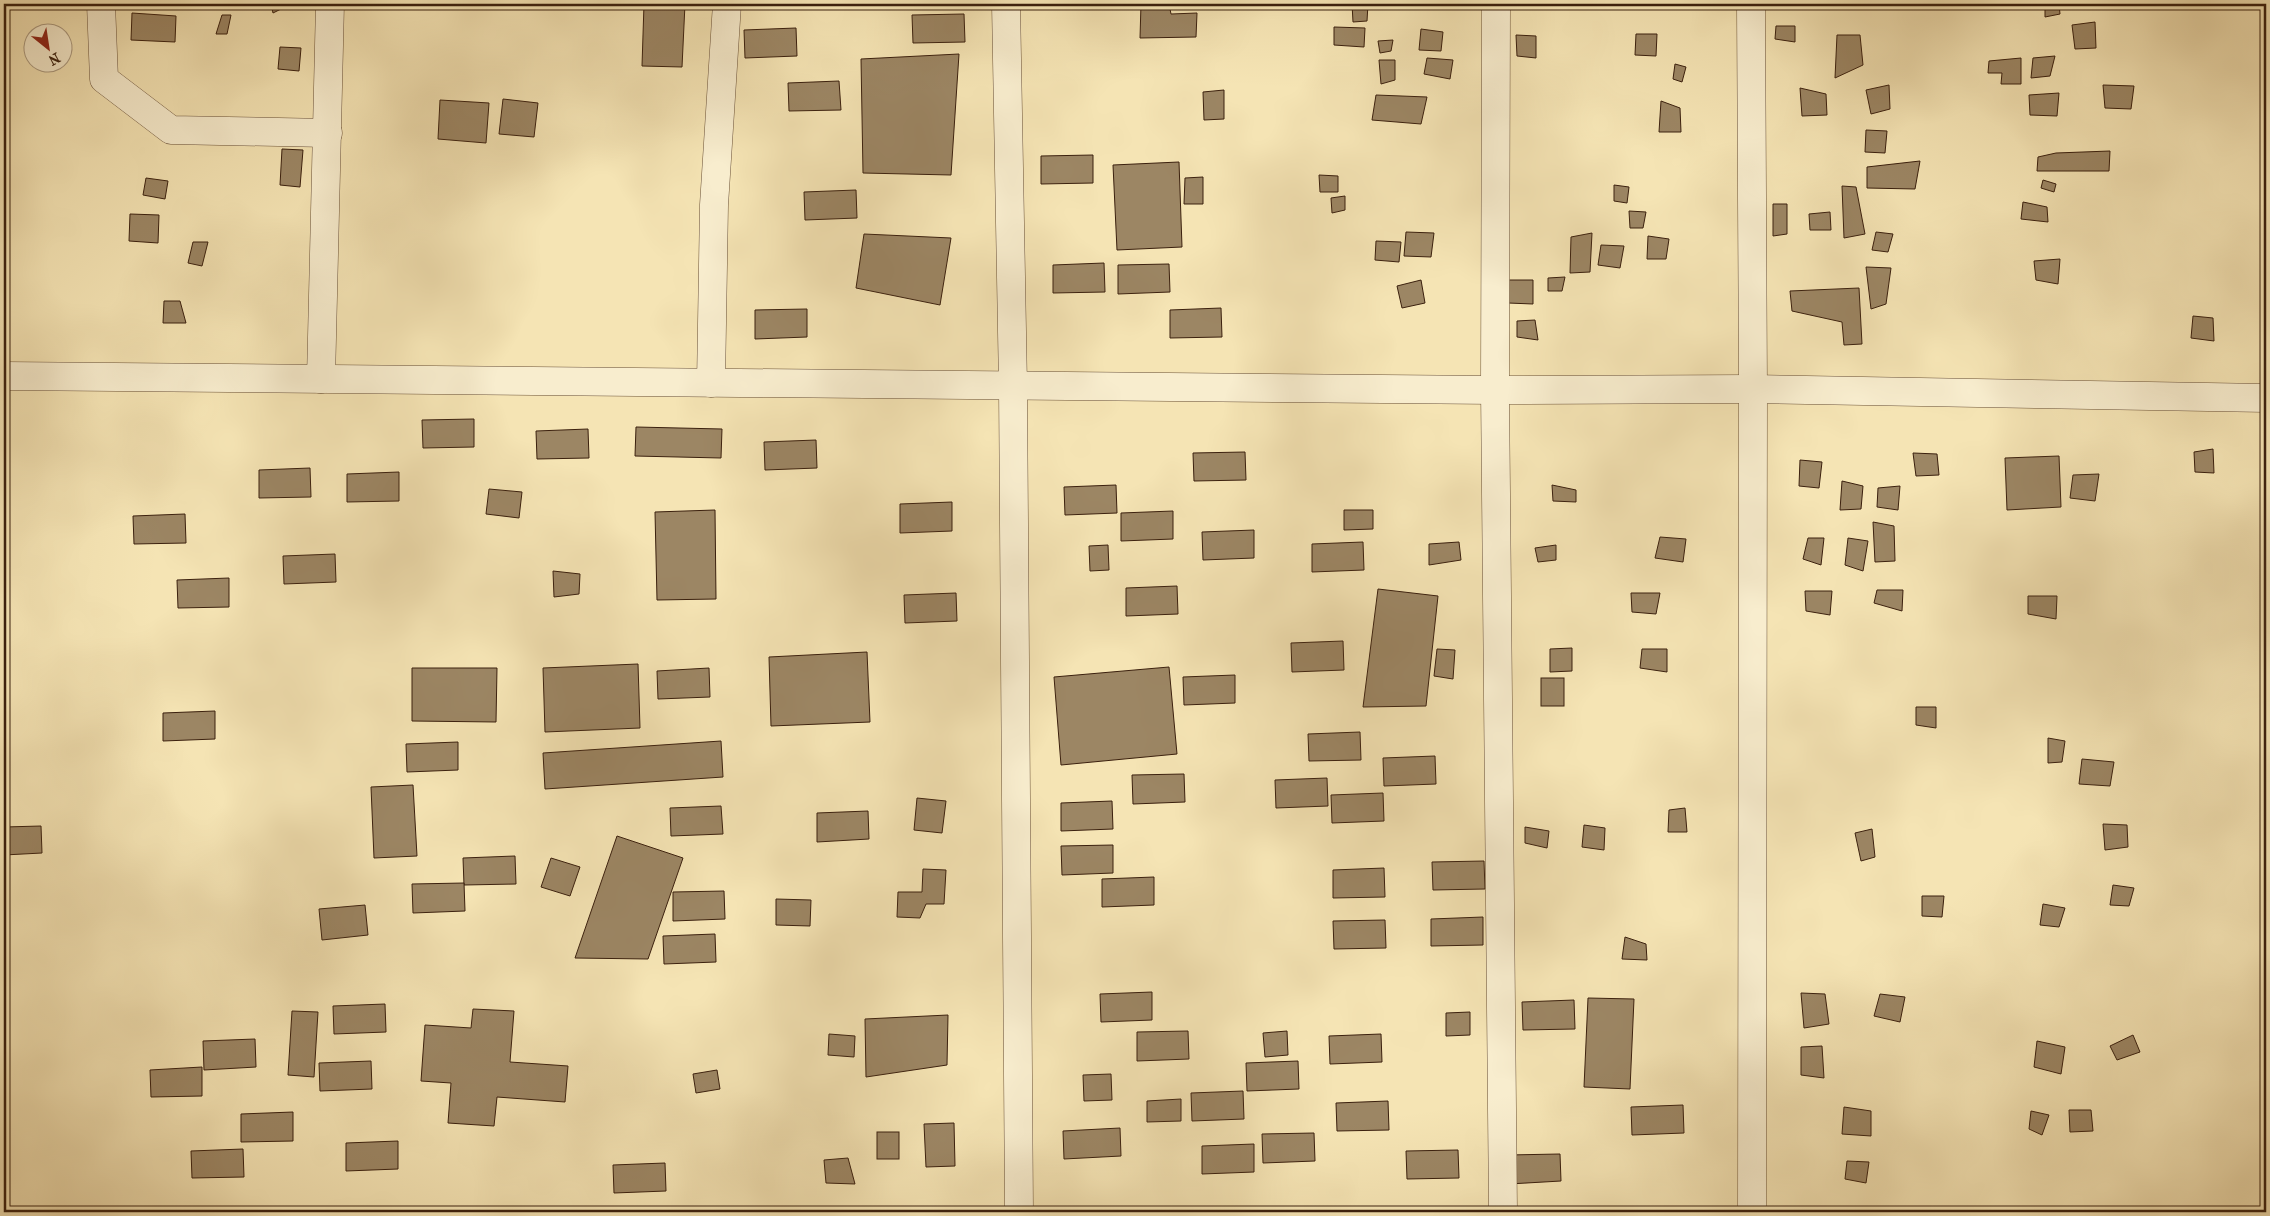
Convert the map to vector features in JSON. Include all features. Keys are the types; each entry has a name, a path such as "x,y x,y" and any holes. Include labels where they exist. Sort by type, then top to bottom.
{"street":[{"path":"101,4 104,79 171,130 328,133"},
{"path":"321,379 330,4"},
{"path":"711,383 714,205 727,4"},
{"path":"1006,4 1013,386 1019,1212"},
{"path":"1496,4 1495,390 1502,1212"},
{"path":"1751,4 1753,389 1752,1212"},
{"path":"4,376 1495,390 1753,389 2266,398"}],"building":[{"path":"217,4 242,4 241,9 216,8"},
{"path":"271,4 291,4 273,13"},
{"path":"644,4 685,4 682,67 642,66"},
{"path":"1141,4 1169,4 1171,14 1197,13 1196,37 1140,38"},
{"path":"1352,4 1368,4 1367,21 1353,22"},
{"path":"1513,4 1538,4 1538,9 1513,8"},
{"path":"2045,4 2059,4 2060,14 2045,17"},
{"path":"132,13 176,16 175,42 131,40"},
{"path":"964,14 965,42 913,43 912,15"},
{"path":"222,15 231,15 227,34 216,34"},
{"path":"2095,22 2096,48 2075,49 2072,25"},
{"path":"1776,26 1795,26 1795,42 1775,39"},
{"path":"1334,27 1365,28 1364,47 1334,45"},
{"path":"796,28 797,56 745,58 744,30"},
{"path":"1421,29 1443,32 1441,51 1419,50"},
{"path":"1636,34 1657,34 1656,56 1635,55"},
{"path":"1516,35 1536,36 1536,58 1517,56"},
{"path":"1837,35 1860,35 1863,65 1835,78"},
{"path":"1393,40 1391,51 1380,53 1378,41"},
{"path":"280,47 301,48 299,71 278,69"},
{"path":"959,54 951,175 863,173 861,59"},
{"path":"2055,56 2050,76 2031,78 2033,58"},
{"path":"1427,58 1453,60 1450,79 1424,74"},
{"path":"2021,58 2021,84 2001,84 2002,73 1988,73 1989,61"},
{"path":"1379,60 1395,60 1395,80 1381,84"},
{"path":"1675,64 1686,67 1682,82 1673,79"},
{"path":"839,81 841,110 789,111 788,83"},
{"path":"1889,85 1890,109 1871,114 1866,90"},
{"path":"2103,85 2134,86 2131,109 2105,108"},
{"path":"1800,88 1826,94 1827,115 1802,116"},
{"path":"1224,90 1224,119 1204,120 1203,92"},
{"path":"2059,93 2057,116 2030,115 2029,95"},
{"path":"1376,95 1427,97 1421,124 1372,120"},
{"path":"503,99 538,103 534,137 499,134"},
{"path":"440,100 489,103 486,143 438,139"},
{"path":"1661,101 1680,108 1681,132 1659,132"},
{"path":"1866,130 1887,131 1885,153 1865,152"},
{"path":"282,149 303,150 300,187 280,185"},
{"path":"2110,151 2109,171 2037,171 2038,157 2056,153"},
{"path":"1093,155 1093,183 1041,184 1041,156"},
{"path":"1920,161 1915,189 1867,188 1867,167"},
{"path":"1179,162 1182,247 1117,250 1113,165"},
{"path":"1319,175 1338,176 1338,192 1320,192"},
{"path":"1203,177 1203,204 1184,204 1185,178"},
{"path":"146,178 168,181 165,199 143,195"},
{"path":"2043,180 2056,184 2054,192 2041,188"},
{"path":"1614,185 1629,187 1627,203 1614,201"},
{"path":"1842,186 1856,187 1865,234 1844,238"},
{"path":"856,190 857,218 805,220 804,192"},
{"path":"1345,196 1345,210 1332,213 1331,198"},
{"path":"2023,202 2047,207 2048,222 2021,219"},
{"path":"1773,204 1787,204 1787,234 1773,236"},
{"path":"1629,211 1646,212 1643,228 1630,228"},
{"path":"1830,212 1831,230 1810,230 1809,214"},
{"path":"130,214 159,215 158,243 129,241"},
{"path":"1406,232 1434,233 1431,257 1404,256"},
{"path":"1876,232 1893,234 1888,252 1872,250"},
{"path":"1592,233 1590,272 1570,273 1571,237"},
{"path":"864,234 951,238 940,305 856,288"},
{"path":"1648,236 1669,239 1666,259 1647,259"},
{"path":"1376,241 1401,242 1399,262 1375,260"},
{"path":"193,242 208,242 202,266 188,263"},
{"path":"1601,245 1624,246 1620,268 1598,265"},
{"path":"2060,259 2058,284 2036,280 2034,261"},
{"path":"1104,263 1105,292 1053,293 1053,265"},
{"path":"1169,264 1170,292 1118,294 1118,265"},
{"path":"1866,267 1891,268 1886,304 1871,309"},
{"path":"1565,277 1562,291 1548,291 1548,278"},
{"path":"1421,280 1425,303 1402,308 1397,286"},
{"path":"1508,280 1533,280 1533,304 1508,303"},
{"path":"1859,288 1862,344 1844,345 1842,322 1792,311 1790,291"},
{"path":"164,301 180,301 186,323 163,323"},
{"path":"1221,308 1222,337 1170,338 1170,310"},
{"path":"807,309 807,337 755,339 755,310"},
{"path":"2193,316 2213,318 2214,341 2191,338"},
{"path":"1535,320 1538,340 1517,337 1517,321"},
{"path":"474,419 474,447 423,448 422,420"},
{"path":"636,427 722,429 721,458 635,456"},
{"path":"588,429 589,458 537,459 536,431"},
{"path":"816,440 817,468 765,470 764,442"},
{"path":"2213,449 2214,473 2195,472 2194,452"},
{"path":"1245,452 1246,480 1194,481 1193,453"},
{"path":"1913,453 1937,454 1939,475 1916,476"},
{"path":"2059,456 2061,507 2007,510 2005,458"},
{"path":"1800,460 1822,462 1819,488 1799,486"},
{"path":"310,468 311,497 259,498 259,470"},
{"path":"399,472 399,501 347,502 347,474"},
{"path":"2099,474 2095,501 2070,498 2073,475"},
{"path":"1842,481 1863,486 1861,509 1840,510"},
{"path":"1116,485 1117,513 1065,515 1064,487"},
{"path":"1552,485 1576,490 1576,502 1553,501"},
{"path":"1900,486 1898,510 1877,507 1878,488"},
{"path":"489,489 522,492 519,518 486,514"},
{"path":"952,502 952,531 900,533 900,504"},
{"path":"715,510 716,599 657,600 655,512"},
{"path":"1344,510 1373,510 1373,529 1344,530"},
{"path":"1173,511 1173,539 1121,541 1121,513"},
{"path":"185,514 186,543 134,544 133,516"},
{"path":"1873,522 1894,526 1895,561 1875,562"},
{"path":"1254,530 1254,558 1203,560 1202,532"},
{"path":"1660,537 1686,539 1683,562 1655,558"},
{"path":"1808,538 1824,538 1821,565 1803,559"},
{"path":"1848,538 1868,541 1863,571 1845,565"},
{"path":"1363,542 1364,570 1312,572 1312,544"},
{"path":"1459,542 1461,560 1429,565 1429,544"},
{"path":"1108,545 1109,570 1090,571 1089,546"},
{"path":"1556,545 1556,560 1538,562 1535,548"},
{"path":"335,554 336,582 284,584 283,556"},
{"path":"553,571 580,574 579,594 554,597"},
{"path":"229,578 229,607 178,608 177,580"},
{"path":"1177,586 1178,614 1126,616 1126,588"},
{"path":"1378,589 1438,596 1426,706 1363,707"},
{"path":"1877,590 1903,590 1902,611 1874,603"},
{"path":"1805,591 1832,591 1830,615 1806,611"},
{"path":"956,593 957,621 905,623 904,595"},
{"path":"1631,593 1660,593 1656,614 1632,612"},
{"path":"2028,596 2057,596 2056,619 2028,614"},
{"path":"1343,641 1344,670 1292,672 1291,643"},
{"path":"1572,648 1572,671 1550,672 1550,649"},
{"path":"1437,649 1455,650 1453,679 1434,676"},
{"path":"1642,649 1667,649 1667,672 1640,668"},
{"path":"867,652 870,722 771,726 769,657"},
{"path":"638,664 640,728 545,732 543,668"},
{"path":"1169,667 1177,754 1061,765 1054,677"},
{"path":"412,668 497,668 496,722 412,721"},
{"path":"709,668 710,697 658,699 657,671"},
{"path":"1235,675 1235,703 1184,705 1183,677"},
{"path":"1541,678 1564,678 1564,706 1541,706"},
{"path":"1916,707 1936,707 1936,728 1916,725"},
{"path":"215,711 215,739 163,741 163,713"},
{"path":"1360,732 1361,760 1309,761 1308,734"},
{"path":"2048,738 2065,741 2062,762 2048,763"},
{"path":"721,741 723,777 545,789 543,753"},
{"path":"458,742 458,770 407,772 406,744"},
{"path":"4,751 7,751 7,779 4,779"},
{"path":"1435,756 1436,784 1384,786 1383,758"},
{"path":"2082,759 2114,762 2110,786 2079,784"},
{"path":"1184,774 1185,802 1133,804 1132,775"},
{"path":"1327,778 1328,806 1276,808 1275,780"},
{"path":"413,785 417,856 374,858 371,787"},
{"path":"1383,793 1384,821 1332,823 1331,795"},
{"path":"917,798 946,801 942,833 914,830"},
{"path":"1112,801 1113,829 1061,831 1061,803"},
{"path":"721,806 723,834 671,836 670,808"},
{"path":"1685,808 1687,832 1668,832 1669,810"},
{"path":"868,811 869,839 817,842 817,813"},
{"path":"2103,824 2127,825 2128,847 2105,850"},
{"path":"1584,825 1605,828 1604,850 1582,847"},
{"path":"41,826 42,853 4,855 4,827"},
{"path":"1525,827 1549,831 1547,848 1525,843"},
{"path":"1872,829 1875,857 1861,861 1855,833"},
{"path":"617,836 683,858 648,959 575,958"},
{"path":"1113,845 1113,873 1062,875 1061,846"},
{"path":"515,856 516,884 464,885 463,858"},
{"path":"551,858 580,867 570,896 541,887"},
{"path":"1484,861 1485,889 1433,890 1432,862"},
{"path":"1384,868 1385,897 1333,898 1333,870"},
{"path":"923,869 946,870 944,904 926,904 920,918 897,917 898,892 922,892"},
{"path":"1154,877 1154,905 1102,907 1102,879"},
{"path":"464,883 465,911 413,913 412,884"},
{"path":"2113,885 2134,888 2129,906 2110,905"},
{"path":"724,891 725,919 673,921 673,892"},
{"path":"1922,896 1944,896 1942,917 1922,916"},
{"path":"776,899 811,900 810,926 776,925"},
{"path":"2043,904 2065,908 2059,927 2040,925"},
{"path":"365,905 368,935 322,940 319,909"},
{"path":"1483,917 1483,945 1431,946 1431,919"},
{"path":"1385,920 1386,948 1334,949 1333,921"},
{"path":"715,934 716,962 664,964 663,936"},
{"path":"1625,937 1646,944 1647,960 1622,959"},
{"path":"1152,992 1152,1020 1101,1022 1100,994"},
{"path":"1801,993 1825,994 1829,1024 1804,1028"},
{"path":"1880,994 1905,997 1900,1022 1874,1016"},
{"path":"1588,998 1634,999 1630,1089 1584,1087"},
{"path":"1574,1000 1575,1029 1523,1030 1522,1002"},
{"path":"385,1004 386,1032 334,1034 333,1006"},
{"path":"473,1009 514,1011 510,1062 568,1066 565,1102 497,1097 494,1126 448,1123 451,1083 421,1081 425,1025 471,1028"},
{"path":"292,1011 318,1012 314,1077 288,1075"},
{"path":"1470,1012 1470,1035 1446,1036 1446,1013"},
{"path":"948,1015 947,1065 866,1077 865,1019"},
{"path":"1188,1031 1189,1059 1137,1061 1137,1032"},
{"path":"1287,1031 1288,1055 1265,1057 1263,1033"},
{"path":"829,1034 855,1036 854,1057 828,1055"},
{"path":"1381,1034 1382,1062 1330,1064 1329,1036"},
{"path":"2133,1035 2140,1052 2117,1060 2110,1046"},
{"path":"255,1039 256,1067 204,1070 203,1041"},
{"path":"2037,1041 2065,1047 2061,1074 2034,1067"},
{"path":"1822,1046 1824,1078 1801,1075 1801,1047"},
{"path":"371,1061 372,1089 320,1091 319,1063"},
{"path":"1298,1061 1299,1089 1247,1091 1246,1063"},
{"path":"202,1067 202,1096 151,1097 150,1070"},
{"path":"717,1070 720,1089 696,1093 693,1074"},
{"path":"1111,1074 1112,1100 1084,1101 1083,1075"},
{"path":"1243,1091 1244,1119 1192,1121 1191,1093"},
{"path":"1181,1099 1181,1121 1147,1122 1147,1101"},
{"path":"1388,1101 1389,1130 1337,1131 1336,1103"},
{"path":"1683,1105 1684,1133 1632,1135 1631,1107"},
{"path":"1844,1107 1871,1111 1871,1136 1842,1134"},
{"path":"2069,1110 2091,1110 2093,1131 2070,1132"},
{"path":"2031,1111 2049,1115 2042,1135 2029,1129"},
{"path":"293,1112 293,1141 241,1142 241,1114"},
{"path":"954,1123 955,1166 926,1167 924,1124"},
{"path":"1120,1128 1121,1156 1064,1159 1063,1131"},
{"path":"877,1132 899,1132 899,1159 877,1159"},
{"path":"1314,1133 1315,1161 1263,1163 1262,1134"},
{"path":"398,1141 398,1169 346,1171 346,1143"},
{"path":"1254,1144 1254,1172 1202,1174 1202,1146"},
{"path":"243,1149 244,1177 192,1178 191,1151"},
{"path":"1458,1150 1459,1178 1407,1179 1406,1151"},
{"path":"1560,1154 1561,1181 1509,1184 1508,1155"},
{"path":"848,1158 855,1184 826,1183 824,1160"},
{"path":"1847,1161 1869,1162 1866,1183 1845,1179"},
{"path":"665,1163 666,1191 614,1193 613,1165"}]}
